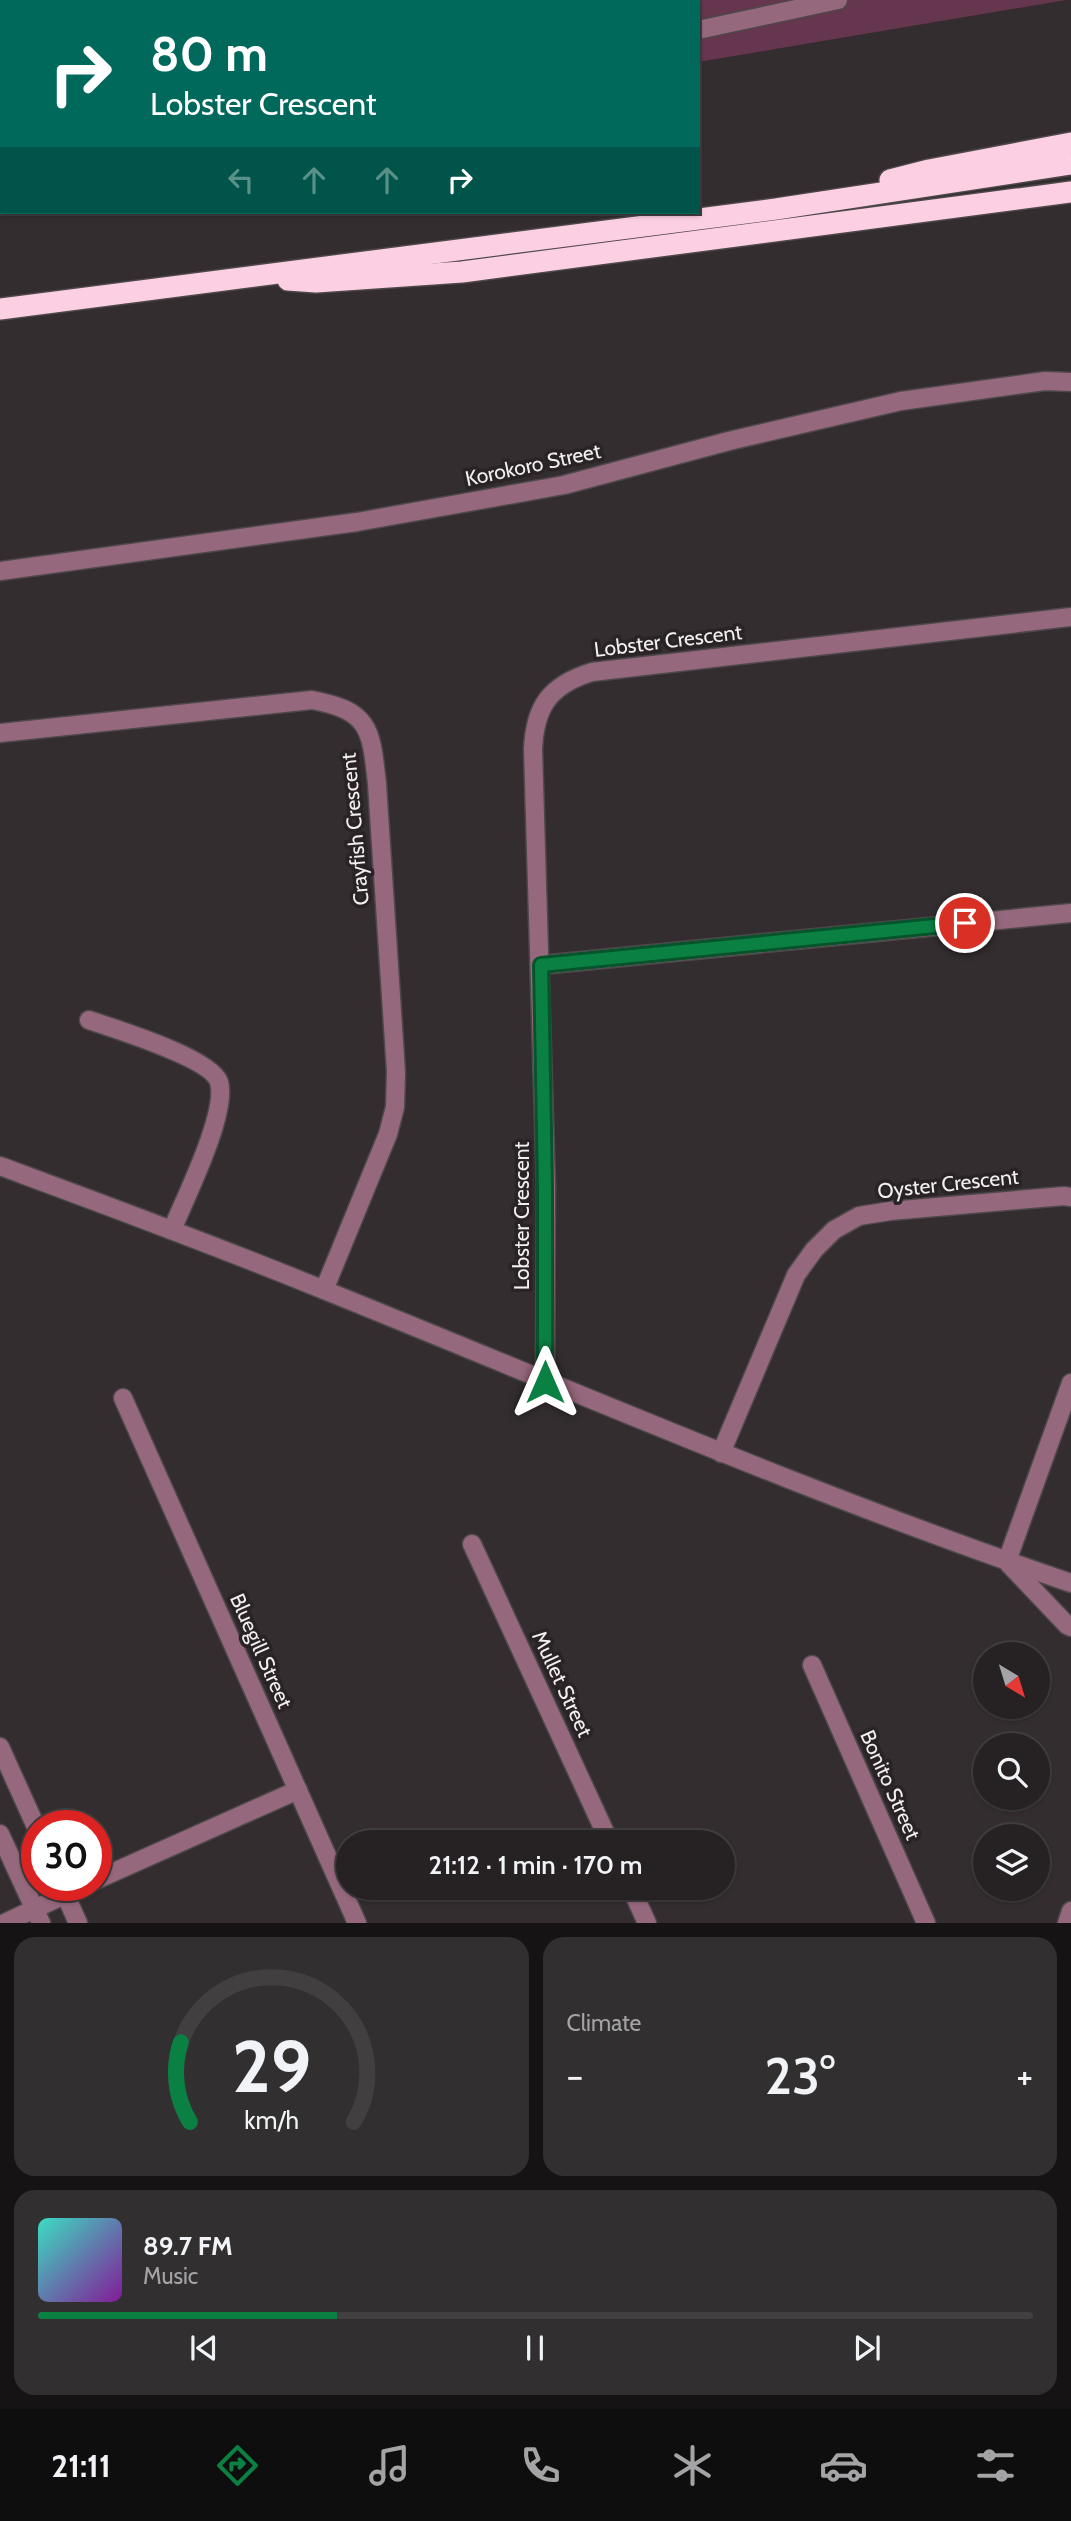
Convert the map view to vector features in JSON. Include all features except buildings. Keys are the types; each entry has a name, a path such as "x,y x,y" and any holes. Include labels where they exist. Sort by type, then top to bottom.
{"highway":[{"path":"776,209 929,170 1071,143"},
{"path":"0,309 776,209 1071,164"},
{"path":"241,276 316,282 462,272 1071,192"}],"street":[{"path":"700,30 838,0"},
{"name":"Korokoro Street","path":"0,571 356,522 564,485 716,444 901,401 1034,382 1071,382"},
{"name":"Lobster Crescent","path":"545,1382 545,1187 534,728 544,701 574,677 592,672 1071,617"},
{"name":"Crayfish Crescent","path":"0,733 313,700 353,713 366,726 373,750 377,784 396,1072 395,1107 388,1134 324,1290"},
{"path":"541,965 1071,913"},
{"path":"89,1020 188,1056 207,1068 219,1080 220,1103 215,1125 172,1230"},
{"path":"0,1166 324,1290 721,1453 1071,1583"},
{"name":"Oyster Crescent","path":"721,1453 796,1275 814,1250 834,1230 859,1216 890,1210 1064,1196 1071,1198"},
{"path":"1007,1561 1071,1383"},
{"name":"Bluegill Street","path":"123,1398 357,1923"},
{"name":"Mullet Street","path":"472,1544 604,1830"},
{"path":"1007,1561 1071,1627"},
{"name":"Bonito Street","path":"812,1665 926,1923"},
{"path":"3,1759 28,1810"},
{"path":"112,1873 298,1790"},
{"path":"0,1834 37,1915"},
{"path":"636,1900 647,1923"},
{"path":"5,1923 37,1915 51,1901"},
{"path":"68,1901 78,1923"},
{"path":"1067,1923 1071,1910"}],"shaded area":[{"path":"700,0 1066,0 700,62"}],"route":[{"path":"545,1382 541,965 965,923"}]}
